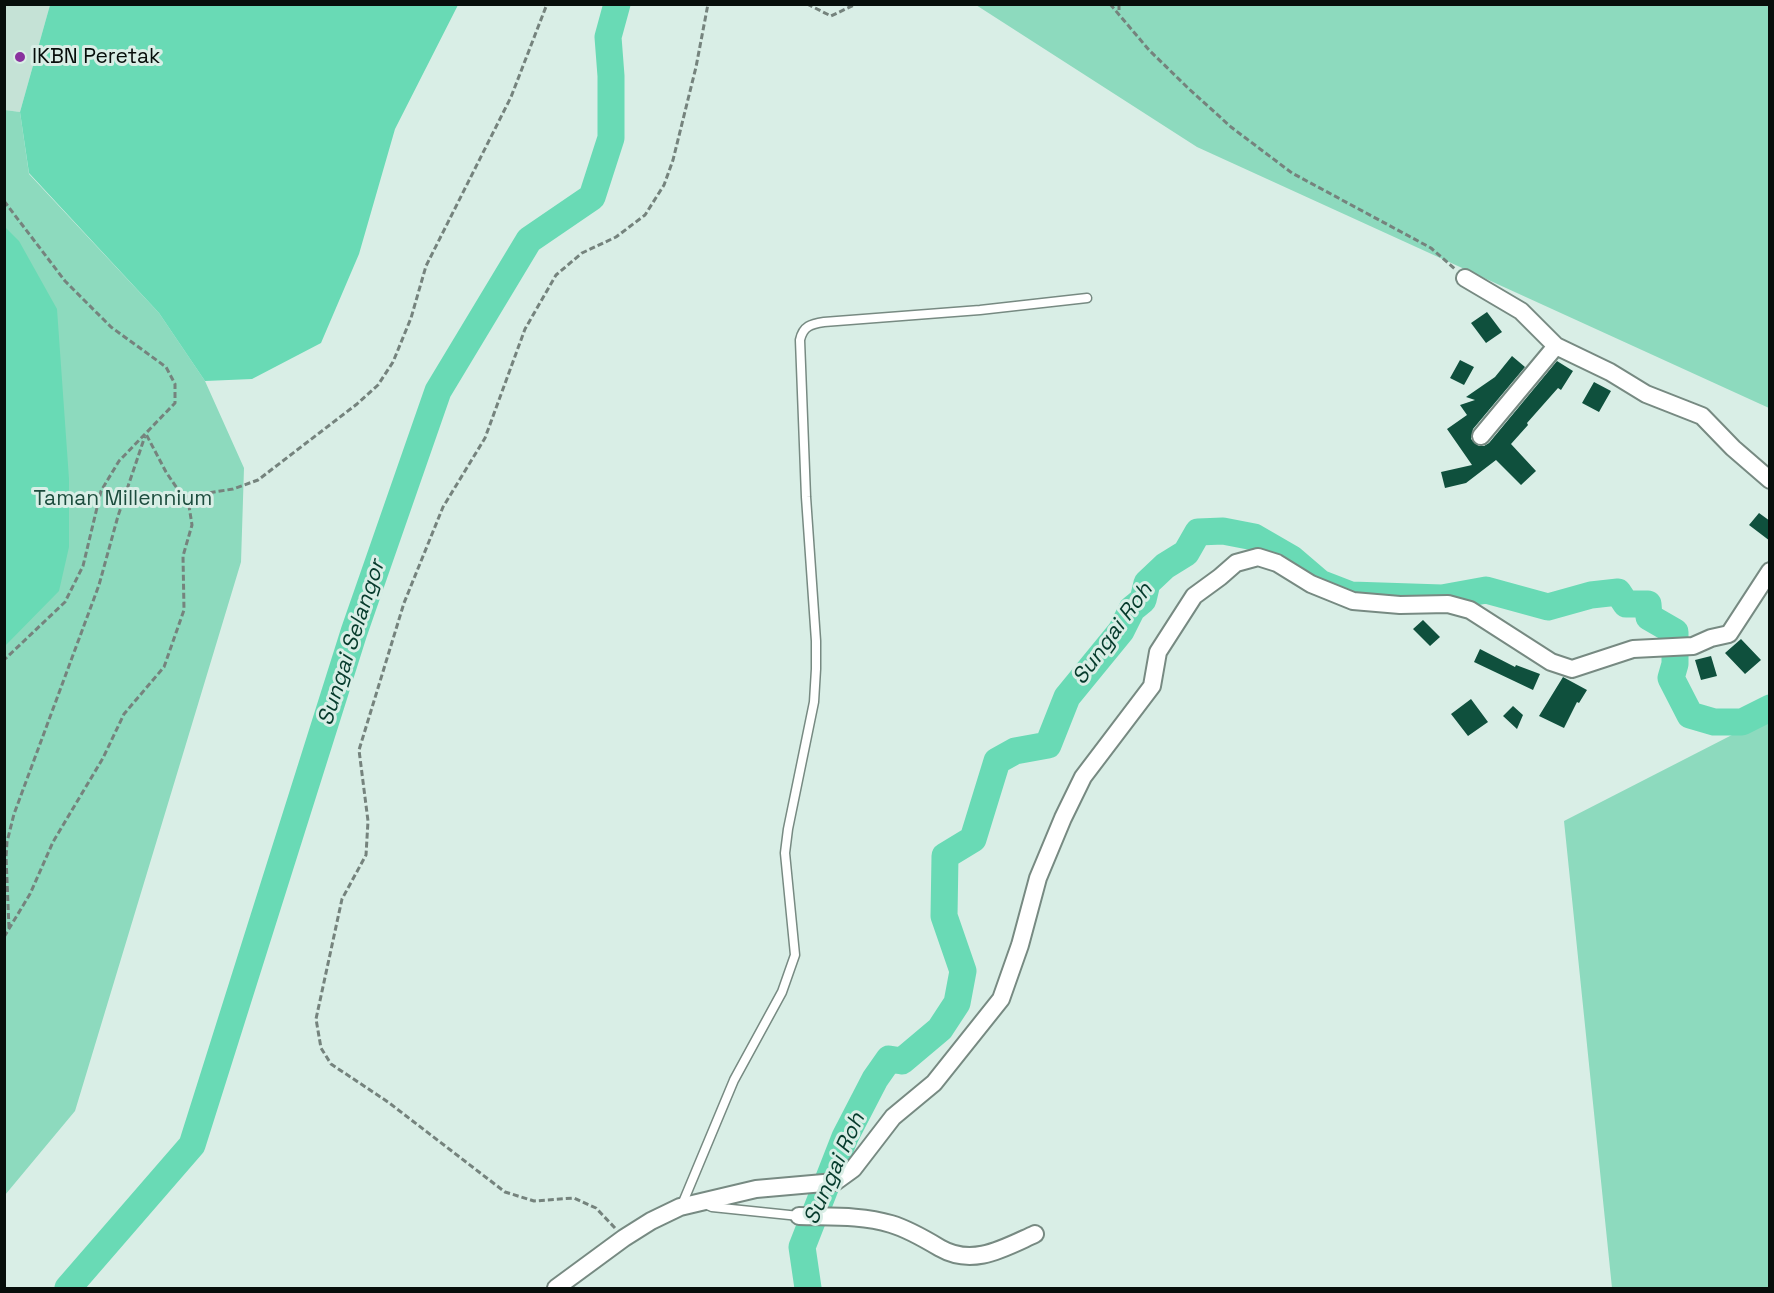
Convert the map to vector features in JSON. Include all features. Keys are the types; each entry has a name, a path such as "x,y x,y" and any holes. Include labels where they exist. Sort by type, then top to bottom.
{"street":[{"path":"1465,278 1521,311 1556,346 1610,372 1646,394 1702,416 1733,448 1770,480"},
{"path":"1481,436 1556,346"},
{"path":"556,1288 624,1238 680,1207 756,1189 835,1182 853,1169 899,1110 934,1083 1001,999 1020,945 1038,878 1083,777 1152,686 1158,651 1194,596 1236,563 1258,557 1277,563 1311,584 1353,601 1400,605 1448,604 1470,610 1551,662 1563,668 1572,669 1633,649 1693,646 1711,638 1729,634 1770,571"},
{"path":"799,1216 869,1219 894,1224 949,1253 964,1257 991,1254 1035,1234"}],"lane":[{"path":"680,1207 734,1080 782,993 795,955 785,853 814,702 816,669 806,497 800,340 802,332 811,324 824,322 980,310 1087,298"},
{"path":"700,1202 712,1207 799,1216"}],"path":[{"path":"183,496 233,489 258,480 357,404 378,385 393,363 411,318 426,266 511,97 547,4"},
{"path":"624,1238 596,1208 574,1198 534,1201 505,1192 388,1102 331,1064 321,1048 316,1019 342,899 366,855 368,821 359,750 404,603 443,507 485,438 525,329 556,275 582,253 616,237 645,215 664,184 673,160 696,67 708,4"},
{"path":"807,4 831,16 856,4"},
{"path":"1110,4 1149,50 1231,127 1292,173 1431,248 1465,278"},
{"path":"1119,4 1119,14"},
{"path":"4,201 65,281 111,327 166,367 175,384 175,404 119,461 101,491 83,566 65,602 4,660"},
{"path":"4,937 30,894 53,842 103,758 123,714 164,667 184,610 183,556 192,525 189,506 166,472 146,435"},
{"path":"9,930 6,857 14,814 99,585 118,516 146,435"}],"shaded area":[{"name":"IKBN Peretak","path":"4,5 50,5 20,112 5,110"},
{"path":"50,5 458,5 395,129 359,254 321,343 252,379 205,381 159,313 29,173 20,112"},
{"path":"5,227 19,241 57,309 69,479 69,547 59,591 5,646"}],"green space":[{"path":"976,5 1769,5 1769,408 1197,147"},
{"name":"Taman Millennium","path":"5,110 20,112 29,174 159,313 205,381 244,468 241,562 75,1111 5,1195"},
{"path":"1769,716 1769,1288 1612,1288 1564,821"}],"building":[{"path":"1487,312 1502,332 1486,343 1471,323"},
{"path":"1512,356 1525,367 1473,429 1471,439 1479,446 1489,443 1557,361 1573,371 1561,390 1558,388 1511,444 1536,471 1521,485 1496,460 1466,483 1445,488 1441,472 1472,465 1447,429 1467,415 1460,405 1475,400 1466,397 1495,377"},
{"path":"1460,360 1474,367 1464,385 1450,378"},
{"path":"1594,382 1611,391 1599,412 1582,403"},
{"path":"1759,513 1770,521 1770,541 1749,525"},
{"path":"1423,620 1440,637 1430,646 1413,629"},
{"path":"1741,639 1761,660 1745,674 1725,653"},
{"path":"1480,649 1515,667 1516,665 1540,674 1533,690 1474,662"},
{"path":"1711,656 1717,676 1701,680 1695,660"},
{"path":"1563,677 1587,690 1579,703 1577,702 1564,728 1539,716"},
{"path":"1471,699 1488,722 1468,736 1451,714"},
{"path":"1513,706 1523,715 1517,729 1503,716"}],"waterway":[{"name":"Sungai Selangor","path":"68,1288 192,1145 354,632 438,391 529,240 592,197 611,138 611,76 608,37 617,4"},
{"name":"Sungai Roh","path":"808,1288 802,1247 845,1137 875,1079 889,1059 902,1061 940,1029 957,1003 963,971 944,916 945,856 973,839 997,761 1015,751 1048,745 1067,697 1121,631 1132,609 1143,600 1147,583 1165,566 1186,553 1198,532 1223,531 1254,537 1292,559 1320,583 1351,595 1442,598 1486,590 1548,607 1591,595 1618,592 1626,604 1648,604 1649,617 1675,632 1675,664 1671,678 1690,715 1714,722 1742,722 1770,708"}],"place":[{"name":"IKBN Peretak","path":"20,57"}]}
